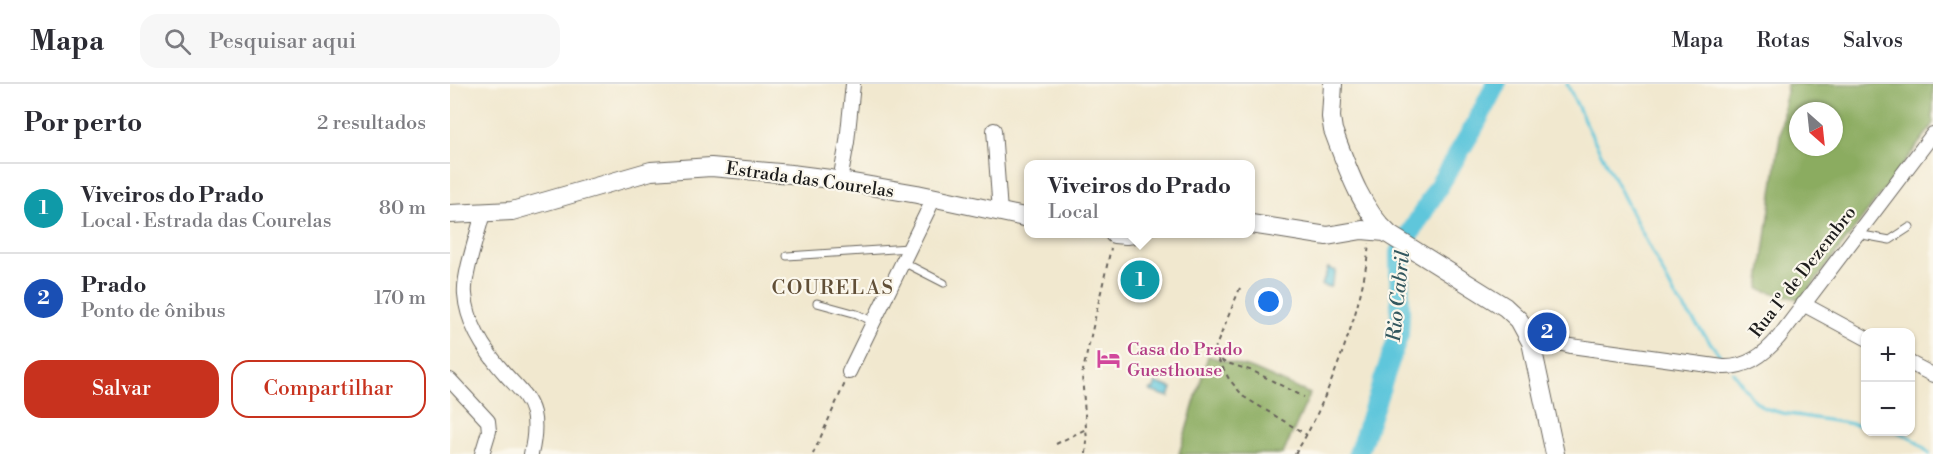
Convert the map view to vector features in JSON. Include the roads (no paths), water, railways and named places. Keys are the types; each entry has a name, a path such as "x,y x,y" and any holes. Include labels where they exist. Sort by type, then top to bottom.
{"main road":[{"path":"1333,84 1332,127 1375,222 1505,307 1515,315 1526,330 1534,355 1555,454"},
{"name":"Estrada das Courelas","path":"450,214 512,211 632,176 665,169 719,167 840,181 1024,217"},
{"path":"1255,225 1328,236 1343,234 1375,222"}],"street":[{"path":"840,181 853,84"},
{"path":"994,130 1000,212"},
{"name":"Rua 1º de Dezembro","path":"1526,330 1551,342 1571,346 1720,367 1736,366 1755,358 1768,349 1933,134"},
{"path":"849,372 934,198"},
{"path":"483,213 465,283 465,297 472,321 486,349 529,402 534,424 531,454"},
{"path":"1803,304 1861,335"},
{"path":"1915,365 1933,375"},
{"path":"452,385 489,424 482,454"}],"lane":[{"path":"1857,234 1890,240 1910,227"},
{"path":"787,256 909,248"},
{"path":"903,262 944,283"},
{"path":"817,303 857,314 874,322"}],"water":[{"path":"1328,268 1336,271 1330,287 1322,285"},
{"path":"1156,383 1172,388 1169,397 1150,391 1154,389"}],"waterway":[{"name":"Rio Cabril","path":"1358,454 1399,334 1399,257 1401,249 1474,127 1496,84"},
{"path":"1567,84 1675,296 1725,362"},
{"path":"1733,372 1751,397 1764,408 1861,425"},
{"path":"1907,436 1930,454"}],"place":[{"name":"Viveiros do Prado","path":"1140,280"},
{"name":"Prado","path":"1547,332"},
{"name":"Casa do Prado Guesthouse","path":"1109,359"}],"district":[{"name":"COURELAS","path":"833,288"}]}
